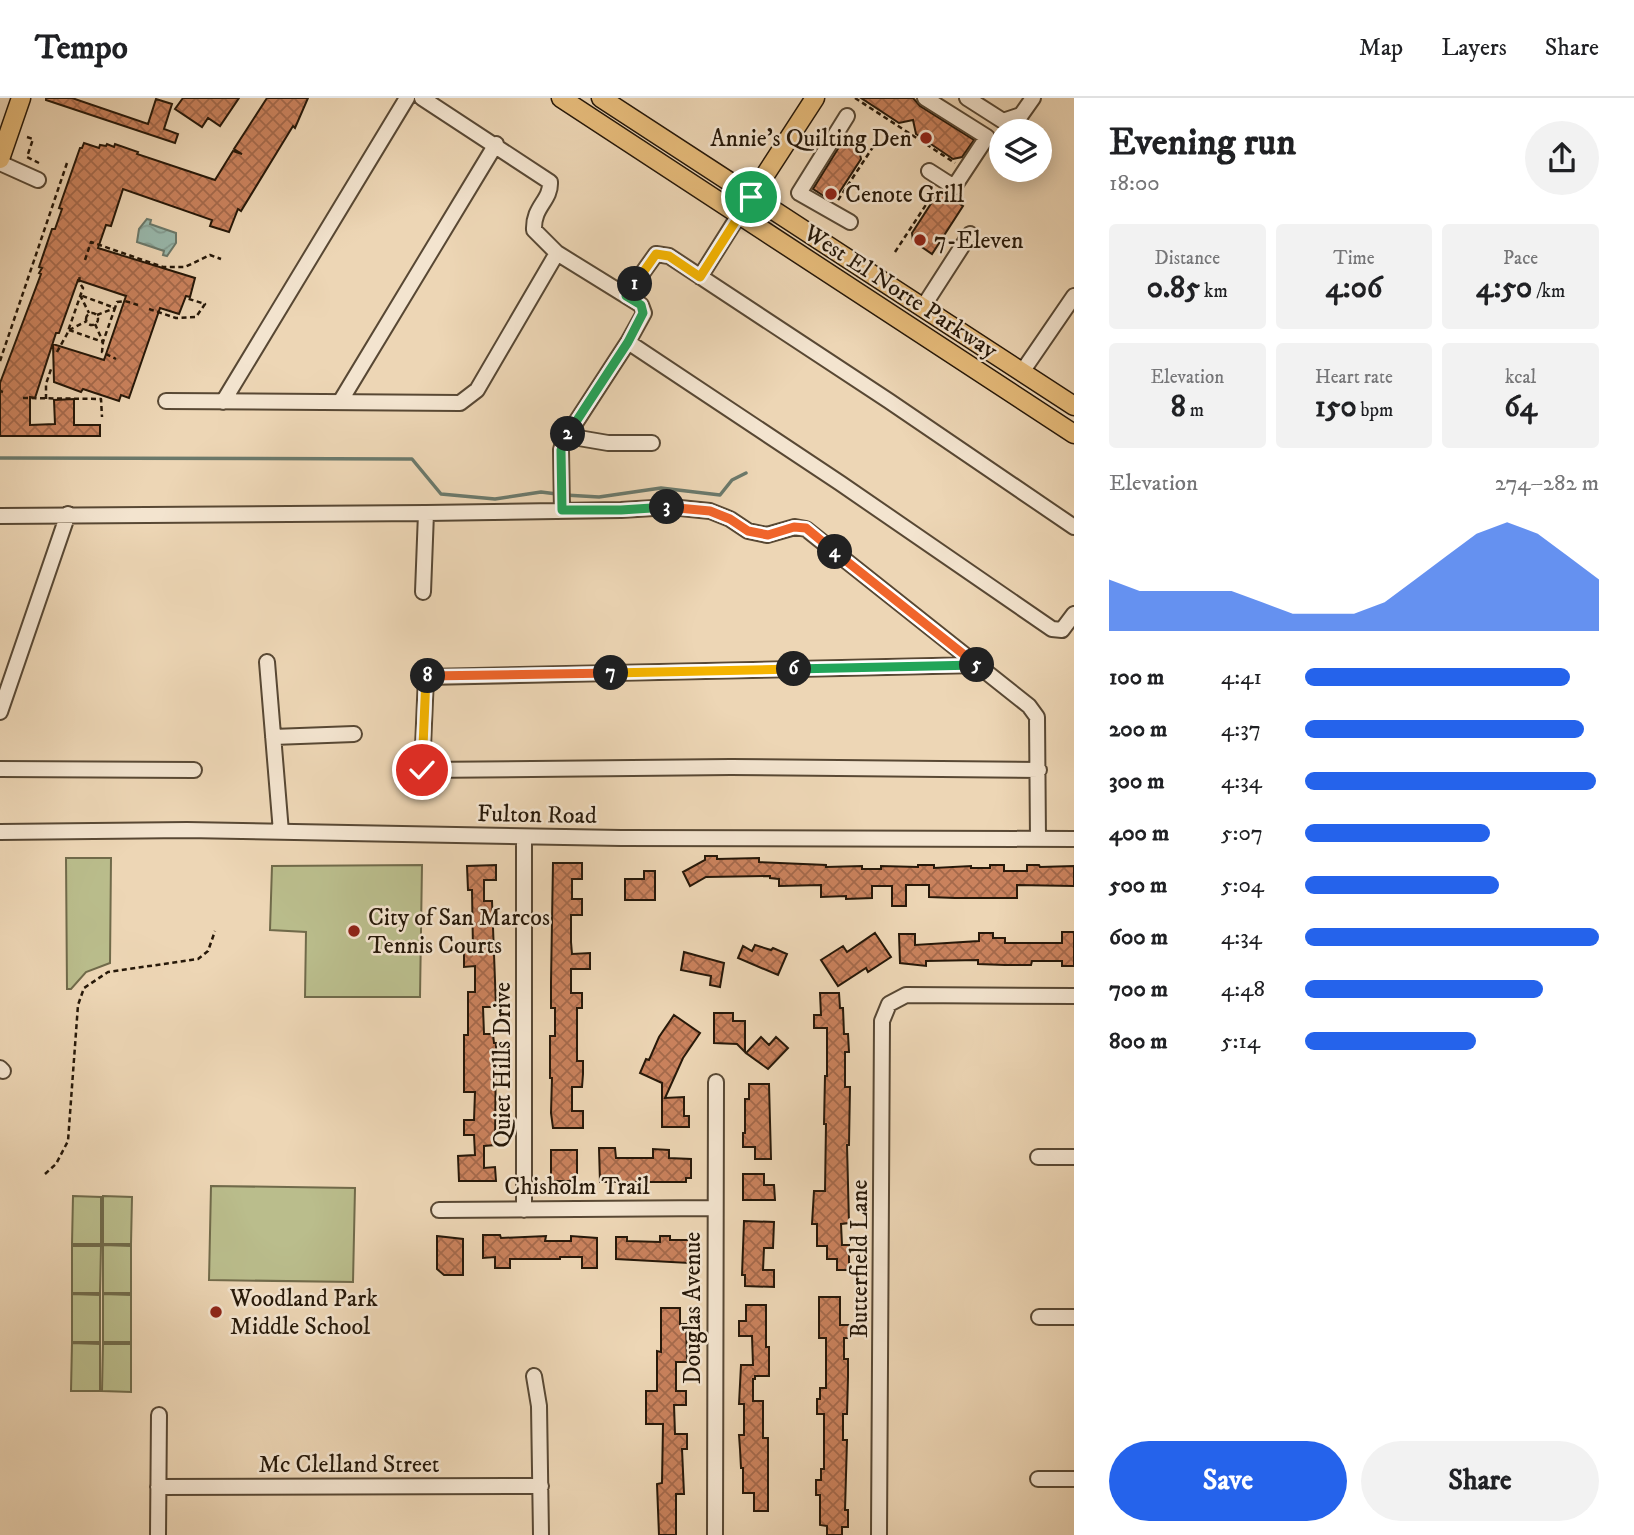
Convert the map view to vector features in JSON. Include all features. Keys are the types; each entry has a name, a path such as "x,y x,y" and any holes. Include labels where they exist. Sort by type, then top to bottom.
{"main road":[{"path":"0,161 21,98"},
{"name":"West El Norte Parkway","path":"561,98 1074,434"},
{"name":"West El Norte Parkway","path":"601,98 1074,405"},
{"path":"739,215 815,98"}],"street":[{"path":"223,402 407,98"},
{"path":"422,98 496,144 550,182 551,190 533,217 534,230 557,253 641,305 643,313 628,342 567,436 561,450 562,499"},
{"path":"925,98 987,137 954,187 929,171"},
{"path":"967,98 1003,121 1021,115 1033,98"},
{"path":"847,116 799,192 850,222"},
{"path":"340,402 496,144"},
{"path":"0,161 38,180"},
{"path":"700,277 739,215"},
{"path":"923,307 970,234"},
{"path":"166,401 460,403 477,390 557,253"},
{"path":"626,296 656,254 669,256 1074,527"},
{"path":"1022,372 1074,296"},
{"path":"628,342 1052,629 1062,630 1074,614"},
{"path":"567,436 608,443 652,443"},
{"path":"0,516 426,513 562,499 621,510 670,507 710,511 730,519 748,531 768,535 794,527 806,528 1029,706 1037,717 1038,839"},
{"path":"423,592 426,513"},
{"path":"0,712 68,514"},
{"path":"267,662 281,832"},
{"path":"978,665 426,677 422,770 731,767 1039,770"},
{"path":"273,737 354,734"},
{"path":"0,769 194,770"},
{"name":"Fulton Road","path":"0,832 187,830 524,837 1074,839"},
{"name":"Quiet Hills Drive","path":"524,837 524,1210"},
{"name":"Butterfield Lane","path":"879,1535 882,1021 889,1004 906,995 1074,996"},
{"name":"Douglas Avenue","path":"715,1535 716,1082"},
{"path":"1038,1157 1074,1157"},
{"name":"Chisholm Trail","path":"439,1210 715,1208"},
{"path":"1038,1317 1074,1317"},
{"path":"534,1376 539,1406 541,1535"},
{"path":"158,1535 159,1415"},
{"path":"1038,1479 1074,1479"},
{"name":"Mc Clelland Street","path":"158,1487 541,1486"}],"path":[{"path":"855,98 954,163 960,162"},
{"path":"27,137 33,139 27,157 39,163"},
{"path":"831,211 873,147"},
{"path":"0,361 68,160"},
{"path":"895,252 935,191"},
{"path":"85,260 91,243 163,267 185,267 210,256 221,259"},
{"path":"57,352 69,330 83,288 79,282 80,274"},
{"path":"80,295 115,307"},
{"path":"80,295 89,313 97,315 115,307"},
{"path":"149,309 176,318 196,317 205,304 186,298"},
{"path":"116,359 102,352 115,307 121,300 138,305"},
{"path":"87,321 89,313"},
{"path":"95,324 98,321 97,315"},
{"path":"69,330 87,321"},
{"path":"87,321 89,324 95,324"},
{"path":"95,324 103,342"},
{"path":"69,330 103,342"},
{"path":"46,399 46,384 52,366"},
{"path":"23,398 101,399 102,417"},
{"path":"45,1174 56,1164 68,1141 78,1004 84,988 108,972 198,959 208,951 215,931"}],"green space":[{"path":"66,858 111,858 110,963 86,972 71,989 67,989"},
{"name":"City of San Marcos Tennis Courts","path":"422,865 420,997 305,997 306,932 270,930 272,866"},
{"path":"211,1186 355,1188 353,1282 209,1280"},
{"path":"73,1196 101,1197 101,1244 72,1244"},
{"path":"103,1196 132,1197 131,1244 103,1244"},
{"path":"103,1245 131,1246 131,1293 103,1293"},
{"path":"72,1246 101,1246 100,1293 72,1293"},
{"path":"72,1294 100,1295 100,1342 72,1342"},
{"path":"103,1294 131,1295 131,1342 103,1342"},
{"path":"72,1343 100,1344 100,1391 71,1391"},
{"path":"103,1344 131,1344 131,1392 102,1391"}],"water":[{"path":"147,219 151,220 150,224 176,233 176,243 167,256 163,255 164,251 137,242 139,229"}],"building":[{"path":"46,98 72,98 148,124 156,99 172,104 164,129 178,134 175,143"},
{"path":"183,98 239,98 220,126 208,118 202,127 175,109"},
{"path":"267,98 308,98 295,128 293,126 241,211 238,209 229,232 210,226 212,220 123,189 111,226 106,225 98,248 195,278 190,297 186,296 179,314 160,308 129,398 121,395 119,401 54,382 53,344 104,360 126,296 78,280 59,333 56,333 35,398 30,397 30,425 55,424 54,400 74,399 74,425 100,425 100,436 0,436 0,383 41,274 39,273 42,268 39,267 62,209 59,208 80,148 84,143 99,148 100,145 107,144 114,147 115,144 215,180 233,151 242,154 234,149"},
{"path":"861,98 913,98 920,106 974,140 962,157 953,159 916,134 913,120 899,123"},
{"path":"844,139 859,150 861,159 837,196 827,198 813,189"},
{"path":"945,194 963,206 932,254 913,241 912,233 936,196"},
{"path":"705,856 717,856 717,859 759,858 759,862 826,867 862,866 862,869 918,865 934,865 934,868 990,868 990,865 1004,865 1004,871 1027,871 1027,865 1074,866 1074,886 1017,885 1017,898 955,898 929,897 929,885 906,885 906,906 892,906 892,886 872,886 872,898 846,899 846,896 821,897 821,885 779,886 779,879 770,876 706,877 690,886 683,872 705,860"},
{"path":"553,863 582,863 582,879 572,879 572,899 582,899 582,915 571,915 571,942 572,954 590,953 590,969 571,969 571,993 582,993 582,1008 577,1008 577,1061 583,1061 582,1087 572,1087 572,1111 583,1111 583,1128 553,1128 551,1113 550,1036 555,1036 555,1008 551,1008"},
{"path":"496,865 496,880 484,880 484,901 492,901 496,1007 483,1007 484,1034 493,1034 496,1043 495,1145 484,1146 484,1168 495,1167 496,1181 459,1181 458,1156 475,1155 474,1135 464,1135 464,1120 474,1120 475,1092 464,1092 464,1035 468,1035 468,992 475,992 475,966 464,967 464,951 473,950 472,890 468,890 467,866"},
{"path":"644,871 655,871 655,900 625,900 625,879 644,879"},
{"path":"1062,932 1074,932 1074,966 1062,966 1062,961 1032,961 1031,965 978,964 978,960 926,961 926,966 900,963 899,934 915,934 915,945 979,941 979,933 993,933 993,938 1005,938 1005,943 1062,943"},
{"path":"875,933 891,957 868,972 866,968 838,986 821,960 843,946 847,952"},
{"path":"755,945 787,954 778,975 738,958 743,946 752,951"},
{"path":"684,952 724,963 720,987 710,985 711,976 681,970"},
{"path":"820,993 839,993 840,1008 843,1008 844,1034 848,1034 845,1087 850,1087 847,1145 849,1223 841,1224 842,1245 849,1245 849,1270 837,1270 837,1259 827,1259 827,1246 817,1246 817,1224 812,1224 814,1191 825,1191 827,1028 814,1028 814,1015 821,1015"},
{"path":"714,1013 733,1013 733,1021 745,1021 745,1052 737,1044 714,1043"},
{"path":"674,1015 700,1033 683,1058 665,1098 684,1097 684,1116 689,1116 689,1127 662,1127 662,1083 640,1073"},
{"path":"761,1037 769,1045 776,1037 788,1048 768,1069 746,1053"},
{"path":"749,1084 769,1084 771,1159 755,1159 755,1147 743,1147 745,1099 749,1099"},
{"path":"599,1148 615,1148 616,1158 653,1158 653,1149 669,1150 669,1158 691,1159 691,1178 686,1178 686,1182 600,1182"},
{"path":"551,1150 577,1150 577,1181 551,1181"},
{"path":"743,1174 764,1174 764,1185 774,1185 775,1200 743,1200"},
{"path":"744,1221 774,1222 773,1248 764,1248 763,1270 774,1270 774,1287 745,1286 745,1275 742,1275"},
{"path":"483,1235 500,1235 501,1238 546,1236 545,1241 571,1241 571,1236 597,1238 597,1268 582,1268 582,1257 560,1257 510,1259 510,1268 495,1268 495,1257 483,1258"},
{"path":"437,1236 463,1239 463,1275 444,1275 437,1269"},
{"path":"660,1236 670,1236 670,1240 689,1240 689,1263 616,1259 616,1237 627,1237 627,1241 660,1242"},
{"path":"819,1297 840,1297 840,1325 849,1325 849,1338 844,1338 844,1359 848,1359 848,1377 847,1414 843,1414 843,1440 847,1440 845,1510 848,1510 848,1527 842,1527 842,1535 827,1535 827,1526 820,1525 820,1495 816,1495 816,1480 821,1480 821,1469 824,1469 824,1414 817,1414 817,1399 820,1399 820,1388 826,1388 826,1338 819,1338"},
{"path":"746,1305 766,1305 769,1376 755,1376 753,1379 753,1401 763,1401 763,1438 768,1438 768,1511 754,1511 754,1493 743,1493 739,1435 744,1435 744,1404 739,1404 741,1365 753,1365 752,1336 739,1336 739,1321 746,1321"},
{"path":"661,1308 680,1308 680,1324 686,1324 687,1362 676,1362 676,1391 686,1391 686,1405 674,1405 675,1434 687,1434 687,1449 682,1449 684,1494 676,1494 676,1535 659,1535 657,1484 662,1483 663,1424 646,1424 646,1391 657,1391 657,1351 661,1352"}],"waterway":[{"path":"0,458 412,459 441,494 495,499 541,492 557,494"},
{"path":"565,495 599,497 661,488 720,495 732,480 746,473"}],"place":[{"name":"Annie's Quilting Den","path":"926,138"},
{"name":"Cenote Grill","path":"831,194"},
{"name":"7-Eleven","path":"920,240"},
{"name":"City of San Marcos Tennis Courts","path":"354,931"},
{"name":"Woodland Park Middle School","path":"216,1312"}],"route":[{"path":"422,770 426,677 978,665 806,528 794,527 768,535 748,531 730,519 710,511 670,507 562,510 561,450 564,442 628,342 643,313 641,305 626,296 656,254 669,256 700,277 751,197"}]}
